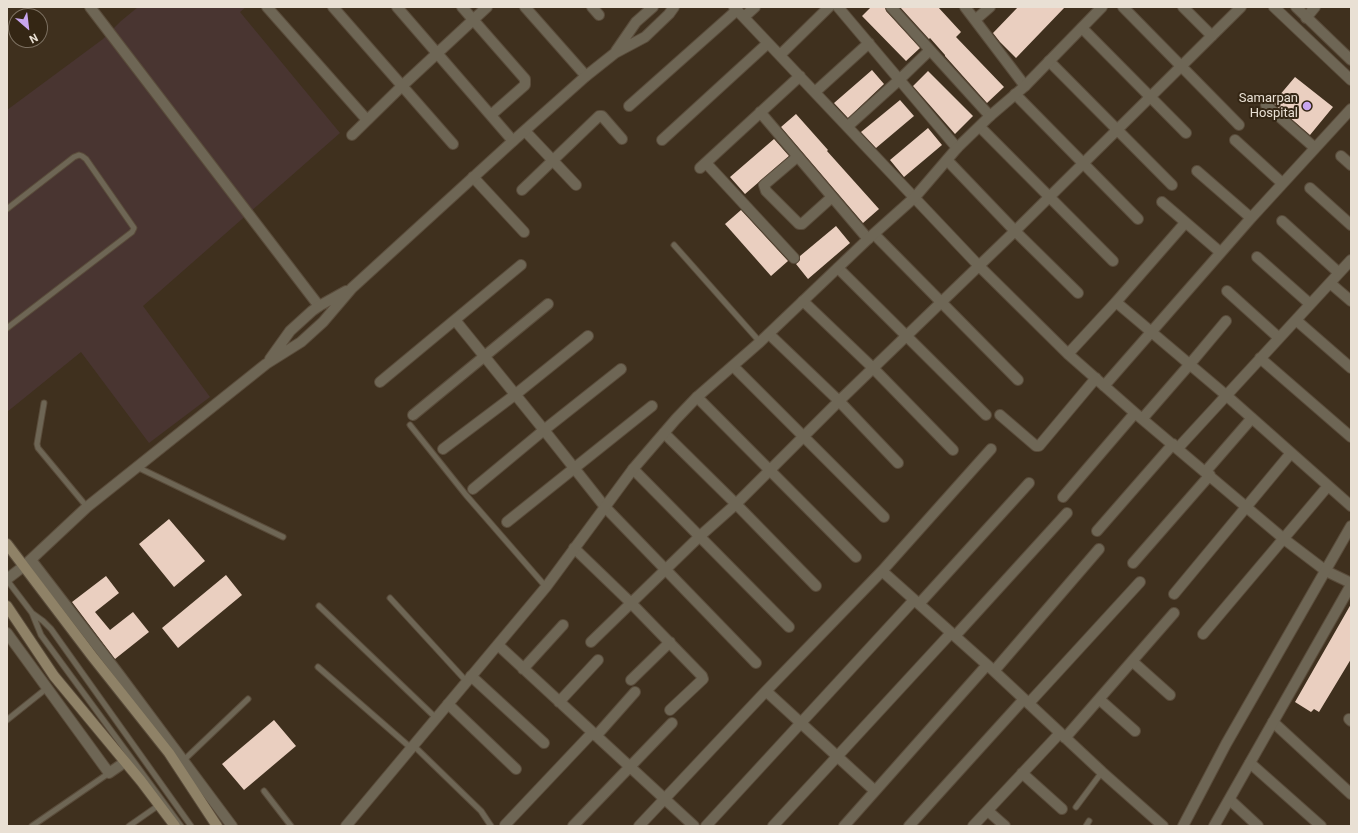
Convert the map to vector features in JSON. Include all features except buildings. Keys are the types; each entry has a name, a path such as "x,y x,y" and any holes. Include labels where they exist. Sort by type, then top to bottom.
{"main road":[{"path":"7,544 27,563 169,753 217,826"},
{"path":"7,606 57,680 125,762 175,826"}],"street":[{"path":"90,7 319,306"},
{"path":"267,7 367,120"},
{"path":"333,7 453,144"},
{"path":"397,7 513,141"},
{"path":"462,7 525,80 525,85 491,115"},
{"path":"352,135 487,7"},
{"path":"525,7 586,76"},
{"path":"615,53 636,22 653,7"},
{"path":"7,579 27,563 87,507 266,364 301,342 323,322 352,288 513,141 586,76 615,53 645,37 669,14 674,7"},
{"path":"630,106 739,12 755,7"},
{"path":"780,55 829,7"},
{"path":"838,7 958,148"},
{"path":"891,7 990,116"},
{"path":"965,7 1025,86"},
{"path":"975,20 990,7"},
{"path":"1123,7 1239,125"},
{"path":"1183,7 1212,36"},
{"path":"591,642 700,536 736,504 839,400 1015,231 1241,7"},
{"path":"1274,7 1351,80"},
{"path":"1296,7 1351,60"},
{"path":"1306,18 1315,7"},
{"path":"346,826 546,587 633,469 697,397 769,334 915,196 958,148 990,116 1025,86 1082,28 1097,9"},
{"path":"739,12 915,196 979,266 1068,354 1284,539 1326,571 1351,584 1214,826"},
{"path":"1082,28 1186,132"},
{"path":"662,140 768,43"},
{"path":"816,92 869,43"},
{"path":"848,126 900,80 930,50"},
{"path":"1049,61 1172,185"},
{"path":"794,258 703,165 800,76"},
{"path":"1015,94 1138,218"},
{"path":"1266,105 1315,148"},
{"path":"1104,386 1220,252 1351,109"},
{"path":"760,112 832,197 871,236 942,302 1018,380"},
{"path":"522,190 599,116 602,116 622,139"},
{"path":"980,127 1113,261"},
{"path":"525,131 576,185"},
{"path":"1235,140 1282,183"},
{"path":"1340,156 1351,165"},
{"path":"797,157 764,185 766,191 799,224 802,224 832,197"},
{"path":"947,160 1078,294"},
{"path":"1197,170 1251,218"},
{"path":"473,178 524,232"},
{"path":"1310,188 1351,225"},
{"path":"1162,202 1220,252"},
{"path":"1282,221 1339,273"},
{"path":"1068,354 1185,223"},
{"path":"1257,256 1310,304"},
{"path":"1096,531 1176,446 1227,396 1260,358 1351,260"},
{"path":"380,382 521,265"},
{"path":"838,268 907,335 986,416"},
{"path":"1330,283 1351,301"},
{"path":"266,364 290,331 319,306 352,288"},
{"path":"1227,291 1279,338"},
{"path":"803,301 873,368 953,450"},
{"path":"1116,302 1227,396 1351,506"},
{"path":"413,415 548,304"},
{"path":"454,320 516,394 605,507 756,663"},
{"path":"1296,320 1351,368"},
{"path":"1063,497 1139,415 1190,364 1226,321"},
{"path":"769,334 839,400 898,463"},
{"path":"443,449 516,394 588,336"},
{"path":"1260,358 1351,437"},
{"path":"733,366 884,517"},
{"path":"473,489 621,369"},
{"path":"1000,415 1036,446 1039,446 1096,378"},
{"path":"697,397 856,557"},
{"path":"507,522 652,406"},
{"path":"1133,563 1252,418"},
{"path":"664,433 816,586"},
{"path":"639,826 882,571 991,449"},
{"path":"1174,594 1291,453"},
{"path":"633,469 789,627"},
{"path":"706,826 801,722 1029,483"},
{"path":"1203,634 1328,486"},
{"path":"773,826 837,756 1067,513"},
{"path":"1183,826 1226,744 1351,526"},
{"path":"574,548 670,642 703,678 670,710"},
{"path":"844,826 874,791 991,668 1098,549"},
{"path":"27,563 184,760 232,826"},
{"path":"882,571 991,668 1102,772 1163,826"},
{"path":"909,826 1140,582"},
{"path":"973,826 1022,774 1099,699 1174,613"},
{"path":"523,669 563,625"},
{"path":"7,633 109,773 125,762"},
{"path":"631,680 670,642"},
{"path":"498,645 694,826"},
{"path":"559,702 598,660"},
{"path":"1132,661 1170,695"},
{"path":"469,679 544,743"},
{"path":"47,688 57,680"},
{"path":"766,691 874,791"},
{"path":"506,825 635,692"},
{"path":"1099,699 1135,732"},
{"path":"448,704 516,769"},
{"path":"1273,722 1351,794"},
{"path":"573,826 672,723"},
{"path":"1250,764 1321,826"},
{"path":"1022,774 1062,810"},
{"path":"1230,800 1258,826"},
{"path":"988,811 1005,826"}],"lane":[{"path":"7,209 74,157 79,155 86,159 134,228 132,232 7,328"},
{"path":"674,245 760,342"},
{"path":"44,403 37,444 38,448 87,507"},
{"path":"410,425 456,483 546,587"},
{"path":"137,467 283,537"},
{"path":"7,579 32,613 41,634 181,826"},
{"path":"390,598 469,679"},
{"path":"319,606 436,718"},
{"path":"32,613 51,629 191,826"},
{"path":"318,667 412,746 484,814 491,826"},
{"path":"7,720 47,688"},
{"path":"184,760 248,699"},
{"path":"1076,807 1102,772"},
{"path":"32,826 109,773"},
{"path":"264,791 291,826"},
{"path":"129,826 159,805"}],"shaded area":[{"path":"138,7 246,7 240,12 340,133 143,306 210,397 149,443 81,352 7,412 7,110 103,39"}],"place":[{"name":"Samarpan Hospital","path":"1307,106"}]}
